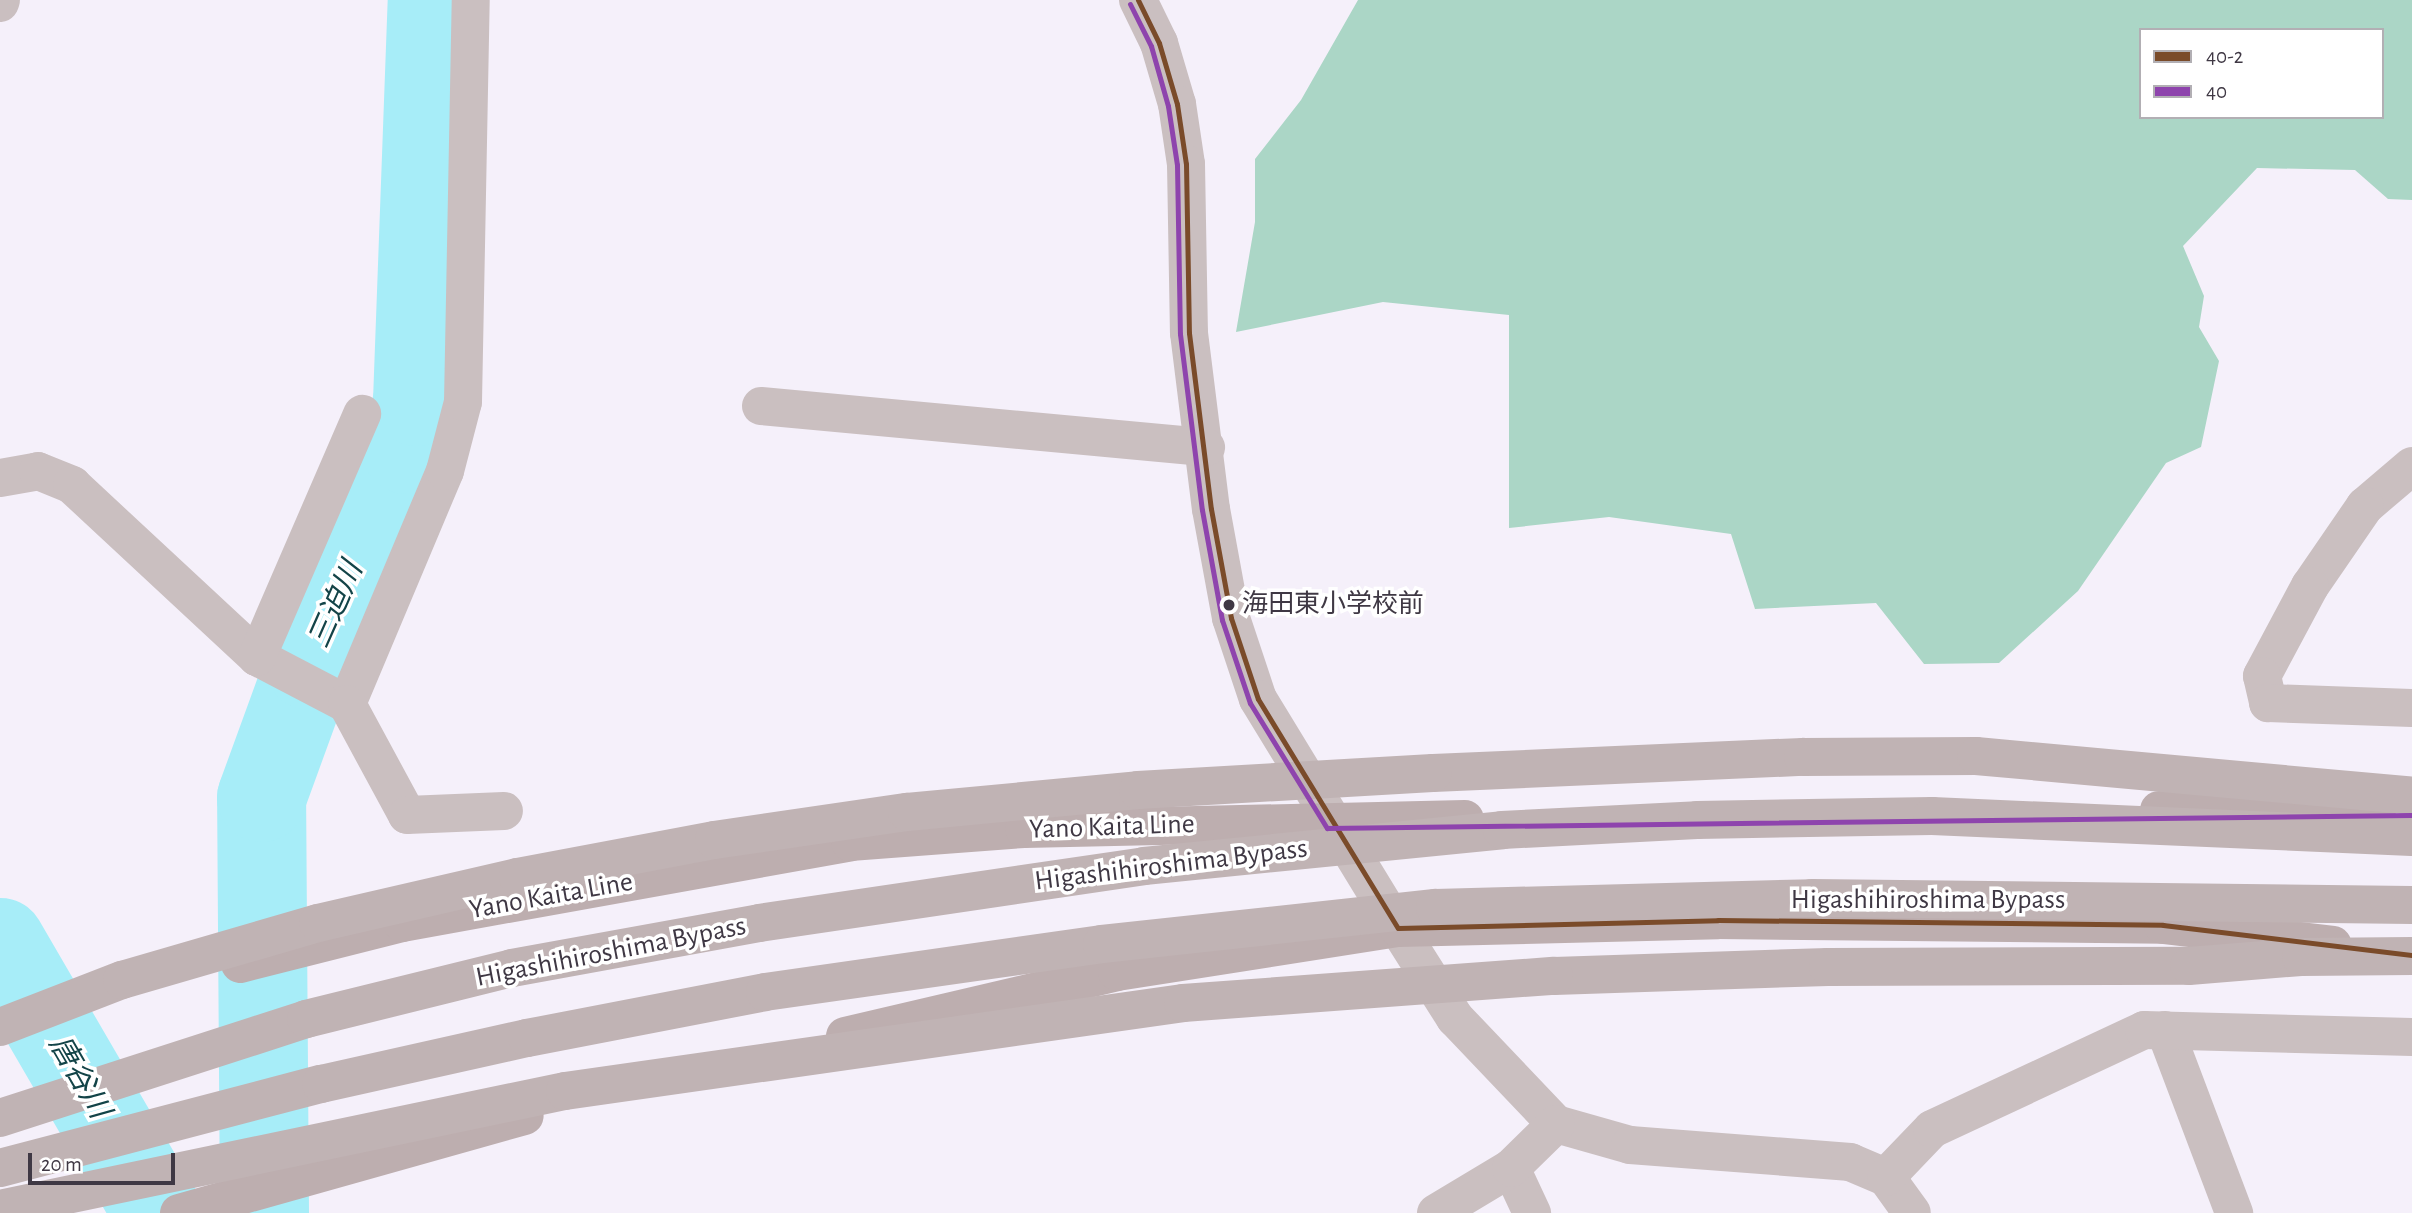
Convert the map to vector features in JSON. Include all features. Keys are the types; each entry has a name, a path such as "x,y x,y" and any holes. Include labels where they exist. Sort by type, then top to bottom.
{"highway":[{"path":"0,1027 122,980 292,930 518,877 714,840 907,812 1125,792 1433,773 1803,757 1976,756 2412,796"},
{"name":"Higashihiroshima Bypass","path":"0,1118 306,1019 512,968 785,919 1156,864 1502,830 1711,820 1932,816 2412,837"},
{"name":"Higashihiroshima Bypass","path":"0,1168 321,1084 527,1038 765,992 1116,943 1435,908 1812,898 2412,905"},
{"path":"0,1209 565,1091 1182,1003 1554,976 1828,967 2189,967 2301,957 2412,955"}],"main road":[{"name":"Yano Kaita Line","path":"0,1020 402,923 850,842 1024,829 1332,821 2412,806"},
{"path":"179,1213 548,1110 1117,972 1398,928 1718,920 2163,925 2412,955"}],"street":[{"path":"341,700 445,471 463,402 471,0"},
{"path":"1138,0 1159,43 1177,104 1186,164 1189,333 1206,447 1211,509 1231,618 1258,699 1455,1018 1556,1124 1630,1145 1850,1162 1886,1177 1912,1213"},
{"path":"761,406 1206,447"},
{"path":"268,664 362,414"},
{"path":"2412,466 2365,506 2310,586 2262,676 2268,703 2412,708"},
{"path":"0,478 38,471 72,485 268,664 341,700 407,816 505,811"},
{"path":"1886,1177 1932,1129 2144,1030 2412,1037"},
{"path":"2165,1030 2234,1213"},
{"path":"1436,1213 1511,1168 1556,1124"},
{"path":"1511,1168 1532,1213"}],"green space":[{"path":"1358,0 2412,0 2412,200 2388,199 2355,170 2257,168 2183,246 2204,296 2199,327 2219,361 2201,447 2166,463 2078,591 1999,663 1924,664 1876,603 1755,609 1731,534 1609,517 1509,528 1509,315 1383,302 1236,332 1255,222 1255,159 1301,100"}],"waterway":[{"name":"三迫川","path":"264,1213 261,797 309,665 406,449 417,401 432,0"},
{"name":"唐谷川","path":"0,942 158,1213"}],"transit line":[{"name":"40-2","path":"1138,0 1159,43 1177,104 1186,164 1189,333 1211,509 1231,618 1258,699 1398,928 1718,920 2163,925 2412,955"},
{"name":"40","path":"1130,4 1151,46 1168,106 1177,165 1180,334 1202,510 1222,620 1250,703 1327,828 2412,815"}],"place":[{"name":"海田東小学校前","path":"1229,605"}]}
